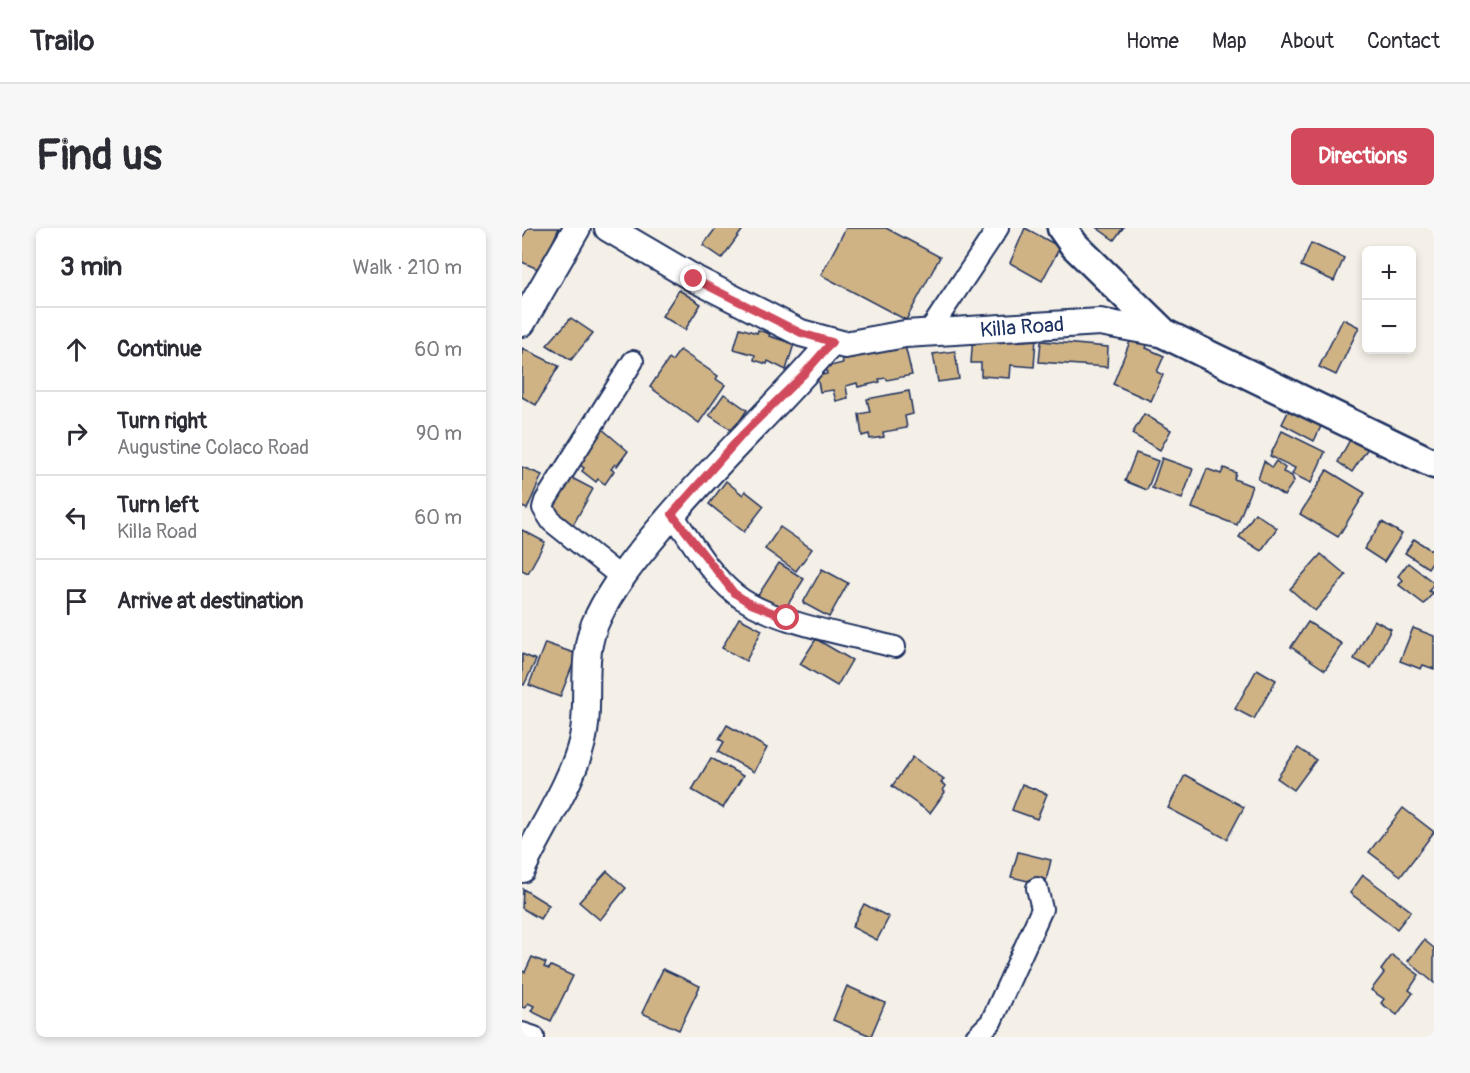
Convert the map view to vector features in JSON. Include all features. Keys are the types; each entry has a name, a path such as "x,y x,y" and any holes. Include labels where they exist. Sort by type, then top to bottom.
{"main road":[{"path":"1062,228 1074,245 1165,334"},
{"name":"Killa Road","path":"1165,334 1434,464"}],"street":[{"path":"522,323 577,228"},
{"name":"Killa Road","path":"608,228 694,279 801,333 845,345 928,333 1100,322 1165,334"},
{"path":"928,333 998,228"},
{"path":"522,869 539,831 565,786 582,742 585,672 597,619 622,578 672,514 743,434 803,375 832,342"},
{"path":"622,578 552,522 543,508 545,501 633,361"},
{"path":"672,514 714,571 734,593 751,604 787,618 895,647"},
{"path":"976,1037 991,1022 1042,909 1037,888"},
{"path":"522,1033 534,1037"}],"building":[{"path":"528,228 559,228 540,270 522,262 522,238"},
{"path":"716,228 744,228 722,258 703,245"},
{"path":"846,228 886,228 940,257 906,320 821,275"},
{"path":"1025,228 1060,247 1042,281 1010,263"},
{"path":"1097,228 1123,228 1114,240"},
{"path":"1311,243 1344,258 1334,281 1301,266"},
{"path":"679,290 701,304 685,330 662,316"},
{"path":"571,318 593,333 571,360 547,345"},
{"path":"1343,319 1359,327 1336,375 1319,367"},
{"path":"740,328 757,333 758,330 794,344 786,370 768,361 767,364 754,360 755,355 734,349"},
{"path":"973,334 1036,338 1034,367 1011,365 1010,378 981,376 981,363 971,363"},
{"path":"1133,334 1149,341 1146,348 1164,356 1157,372 1163,375 1151,401 1113,384"},
{"path":"903,337 912,375 887,380 886,378 879,379 880,382 858,387 857,383 846,386 848,398 836,401 833,390 820,392 817,376 827,374 826,367 843,363 841,355"},
{"path":"1041,341 1108,347 1107,367 1039,362"},
{"path":"522,348 559,366 536,405 522,397"},
{"path":"680,350 718,376 716,379 725,385 699,423 650,387 669,359 672,361"},
{"path":"955,351 959,379 938,382 933,354"},
{"path":"909,391 913,414 905,416 907,428 883,432 884,437 870,439 869,434 862,436 859,414 870,412 867,399"},
{"path":"724,394 747,410 733,431 709,415"},
{"path":"1292,404 1324,420 1314,441 1282,424"},
{"path":"1144,414 1171,430 1160,450 1132,434"},
{"path":"601,428 628,451 617,466 615,464 611,469 614,471 605,484 598,479 596,482 582,471 584,468 576,462"},
{"path":"1282,431 1325,452 1311,483 1292,474 1295,468 1270,456"},
{"path":"1353,434 1370,445 1352,472 1338,462"},
{"path":"1136,453 1158,461 1147,490 1125,481"},
{"path":"1162,458 1193,469 1182,499 1152,488"},
{"path":"1264,461 1272,467 1276,461 1285,468 1283,472 1292,476 1294,481 1284,496 1258,479"},
{"path":"522,467 542,475 527,509 522,507"},
{"path":"1224,468 1236,473 1234,479 1252,486 1237,525 1192,508 1207,469 1221,474"},
{"path":"1327,470 1365,493 1338,537 1300,514"},
{"path":"566,475 593,489 573,525 547,512"},
{"path":"726,481 743,495 745,491 764,506 744,532 709,504"},
{"path":"1255,513 1277,528 1261,551 1239,537"},
{"path":"1382,522 1402,534 1384,562 1364,549"},
{"path":"780,527 812,549 796,571 765,549"},
{"path":"522,530 545,542 528,573 522,570"},
{"path":"1414,539 1434,552 1434,559 1428,568 1405,553"},
{"path":"1321,554 1346,575 1315,611 1290,589"},
{"path":"779,563 804,579 782,614 757,597"},
{"path":"1408,563 1434,583 1429,591 1433,593 1424,604 1399,585 1403,580 1398,576"},
{"path":"822,569 848,583 829,617 803,603"},
{"path":"739,618 762,630 746,661 722,648"},
{"path":"1374,620 1391,629 1371,668 1354,659"},
{"path":"1308,622 1342,644 1325,670 1291,647"},
{"path":"1413,628 1434,636 1434,669 1423,665 1421,669 1400,661"},
{"path":"816,639 852,660 837,686 800,664"},
{"path":"545,643 577,654 560,697 529,685"},
{"path":"522,654 536,660 524,685 522,684"},
{"path":"1257,669 1276,680 1254,719 1235,709"},
{"path":"727,725 767,748 754,772 718,752 724,742 719,739"},
{"path":"1298,748 1316,760 1294,790 1277,778"},
{"path":"913,757 944,779 941,783 946,786 943,790 945,792 930,813 892,786"},
{"path":"711,758 743,776 723,808 692,790"},
{"path":"1185,775 1244,807 1227,839 1168,808"},
{"path":"1022,784 1047,794 1037,819 1012,810"},
{"path":"1403,808 1434,832 1401,876 1369,852"},
{"path":"1018,852 1051,860 1045,885 1011,877"},
{"path":"607,871 626,888 600,920 579,902"},
{"path":"1363,875 1411,911 1397,929 1350,893"},
{"path":"523,889 549,905 540,919 522,908"},
{"path":"864,904 889,917 877,940 852,927"},
{"path":"1424,940 1434,948 1434,983 1408,961"},
{"path":"1392,955 1419,975 1409,990 1413,993 1397,1015 1381,1003 1384,999 1371,990 1384,973 1381,970"},
{"path":"532,957 546,963 544,967 549,969 551,966 573,976 551,1021 531,1011 534,1006 528,1003 525,1008 522,1007 522,971 525,972"},
{"path":"663,969 700,986 679,1030 642,1013"},
{"path":"847,986 885,1003 871,1036 833,1020"}],"route":[{"path":"694,279 801,333 832,342 803,375 743,434 672,514 714,571 734,593 751,604 787,618"}]}
